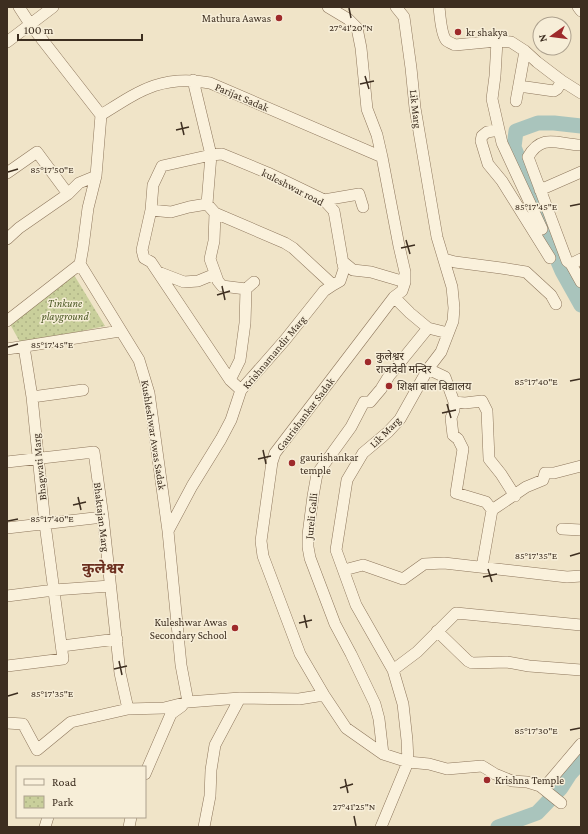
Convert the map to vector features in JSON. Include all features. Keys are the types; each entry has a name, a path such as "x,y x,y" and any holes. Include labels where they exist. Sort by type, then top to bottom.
{"street":[{"path":"7,321 80,264 88,208 96,176 101,115 30,24 19,7"},
{"path":"7,42 53,7"},
{"path":"328,7 348,19 357,28 361,48 368,109 377,135 382,157 405,272 405,282 371,272 354,270 342,260"},
{"name":"Lik Marg","path":"381,827 408,762 403,704 393,670 356,605 336,550 347,480 363,453 388,432 400,419 428,369 441,352 453,321 454,308 452,287 436,237 417,123 405,12 396,7"},
{"path":"439,7 443,31 446,40 450,43 455,45 497,41 511,42 525,51 562,81 581,93"},
{"path":"578,7 581,11"},
{"path":"497,41 492,99 502,143 550,258"},
{"path":"516,101 525,51"},
{"path":"194,80 210,155 211,209 214,241 210,259 218,281 222,286 250,286 240,360 230,380"},
{"name":"Parijat Sadak","path":"101,115 147,87 173,81 194,80 210,83 382,157"},
{"path":"519,86 554,91 562,81"},
{"path":"500,130 484,134 482,136 481,141 488,164 508,191 537,225"},
{"path":"581,145 557,141 545,142 536,146 528,158 554,224 563,252 567,261 571,264 581,282"},
{"path":"7,173 37,152 68,194"},
{"name":"kuleshwar road","path":"151,210 153,185 162,166 210,155 222,154 268,173 324,200 334,211 344,269 340,281 333,285"},
{"path":"540,190 581,172"},
{"path":"7,239 19,228 68,194 79,183 96,176"},
{"path":"508,191 521,186"},
{"path":"324,200 359,194 363,208"},
{"path":"241,390 230,380 151,262 144,258 142,250 151,210 171,212 189,207 211,209 285,243 293,248 333,285"},
{"path":"444,259 526,272 551,295 556,304"},
{"path":"571,264 581,259"},
{"name":"Kushleshwar Awas Sadak","path":"80,264 139,360 149,393 168,532 181,665 188,702"},
{"path":"158,272 184,282 198,281 215,274"},
{"name":"Gaurishankar Sadak","path":"405,282 402,290 394,297 275,453 272,462 262,541 263,556 300,654 324,695 346,728 383,754 408,762 429,764 447,769 482,766 495,774 512,781 527,782 540,786 561,803"},
{"name":"Krishnamandir Marg","path":"168,532 192,486 231,420 241,390 285,340 324,291 333,285"},
{"path":"394,297 428,328 448,332"},
{"name":"Jureli Galli","path":"383,754 379,719 375,704 335,624 310,558 308,535 317,474 351,427 364,402 370,402 382,389 389,376 428,328"},
{"path":"7,349 120,331"},
{"name":"Bhagwati Marg","path":"7,666 63,659 45,524 32,397 24,347"},
{"path":"428,369 445,377 454,402 454,410 450,418 453,435 458,439 462,448 456,493 486,502 492,510 482,567"},
{"path":"32,397 83,390"},
{"path":"454,402 465,403 482,401 487,411 489,459 515,496"},
{"name":"Bhaktajan Marg","path":"39,458 94,452 103,517 120,673 128,709"},
{"path":"7,462 39,458"},
{"path":"492,510 515,496 526,487 543,480 545,473 554,474 581,466"},
{"path":"7,528 103,517"},
{"path":"562,530 581,530"},
{"path":"344,570 363,566 403,579 424,564 444,563 567,577 581,576"},
{"path":"7,596 54,590 110,586"},
{"path":"393,670 417,652 456,613 581,625"},
{"path":"437,631 468,661 472,663 507,662 529,666 581,670"},
{"path":"62,646 116,639"},
{"path":"7,723 23,724 37,750 71,722 128,709 164,708 188,702 240,698 299,698 324,695"},
{"path":"204,827 210,796 211,770 215,745 240,698"},
{"path":"146,772 171,714 188,702"},
{"path":"540,786 548,783 581,744"}],"green space":[{"name":"Tinkune playground","path":"71,270 105,326 21,344 10,324"}],"waterway":[{"path":"581,126 538,123 516,131 514,147 553,250 562,271 581,305"},
{"path":"498,827 537,813 561,788 570,774 581,762"}],"place":[{"name":"Mathura Aawas","path":"279,18"},
{"name":"kr shakya","path":"458,32"},
{"name":"कुलेश्वर राजदेवी मन्दिर","path":"368,362"},
{"name":"शिक्षा बाल विद्यालय","path":"389,386"},
{"name":"gaurishankar temple","path":"292,463"},
{"name":"Kuleshwar Awas Secondary School","path":"235,628"},
{"name":"Krishna Temple","path":"487,780"}],"district":[{"name":"कुलेश्वर","path":"103,568"}]}
